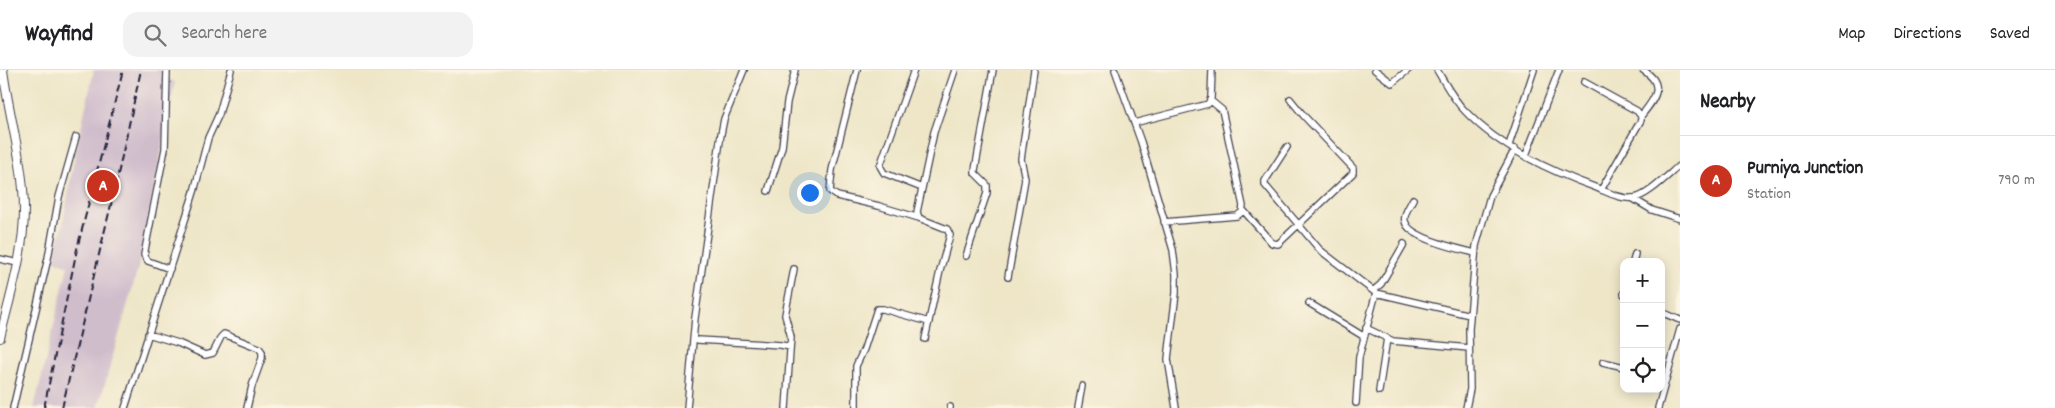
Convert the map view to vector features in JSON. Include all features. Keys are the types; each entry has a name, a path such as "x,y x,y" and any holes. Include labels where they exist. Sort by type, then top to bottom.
{"main road":[{"path":"0,338 22,247 24,210 21,179 4,99 3,70"}],"street":[{"path":"167,70 165,149 144,255 148,261 170,269"},
{"path":"125,408 194,192 208,138 219,114 231,70"},
{"path":"687,408 695,318 721,134 724,119 744,70"},
{"path":"768,191 782,147 787,102 795,70"},
{"path":"857,70 832,170 830,191 837,196 880,206 947,229 950,235 925,339"},
{"path":"914,70 880,166 884,173 922,188"},
{"path":"919,218 917,212 934,132 954,70"},
{"path":"966,256 987,193 987,185 975,173 975,170 993,70"},
{"path":"1008,276 1025,179 1020,159 1034,70"},
{"path":"1115,70 1134,123 1173,250 1176,274 1168,359 1176,408"},
{"path":"1210,101 1212,70"},
{"path":"1375,70 1392,83 1408,70"},
{"path":"1437,70 1447,88 1466,112 1485,129 1509,145 1551,170 1601,190 1632,198 1652,210 1680,219"},
{"path":"1509,145 1534,70"},
{"path":"1526,155 1559,70"},
{"path":"1601,190 1641,120 1641,116 1655,99 1657,92 1654,79 1644,70"},
{"path":"1584,82 1637,111 1641,116"},
{"path":"1210,101 1222,110 1243,210 1274,244 1278,244 1352,176 1354,171 1290,99"},
{"path":"1134,123 1197,108 1210,101"},
{"path":"13,408 48,258 59,197 76,137"},
{"path":"1287,147 1264,183 1320,250 1375,291 1470,315"},
{"path":"1466,408 1470,389 1469,348 1474,254 1490,196 1516,149"},
{"path":"1632,198 1650,189 1680,165"},
{"path":"1413,199 1404,218 1408,227 1429,240 1474,254"},
{"path":"1164,222 1237,216 1243,210"},
{"path":"1356,403 1358,367 1363,336 1376,298 1375,291 1404,244"},
{"path":"1634,258 1635,254"},
{"path":"0,259 18,263"},
{"path":"786,408 791,337 785,315 794,269"},
{"path":"1309,303 1363,336"},
{"path":"856,408 856,366 864,349 877,310 883,309 929,322"},
{"path":"1665,314 1680,320"},
{"path":"1366,328 1401,342 1469,348"},
{"path":"1665,373 1680,329"},
{"path":"148,334 178,343 205,355 213,353 220,336 224,334 259,348 262,352 262,358 252,386 247,408"},
{"path":"1379,391 1387,338"},
{"path":"698,340 790,347"},
{"path":"1602,362 1620,366"},
{"path":"1078,408 1082,386"},
{"path":"1658,408 1661,393"}],"shaded area":[{"path":"94,70 163,70 161,76 175,82 138,268 98,408 34,408 68,266 53,259 63,223 74,160"}],"railway":[{"path":"44,408 77,249 123,70"},
{"path":"62,408 115,188 141,70"}],"place":[{"name":"Purniya Junction","path":"103,186"}]}
